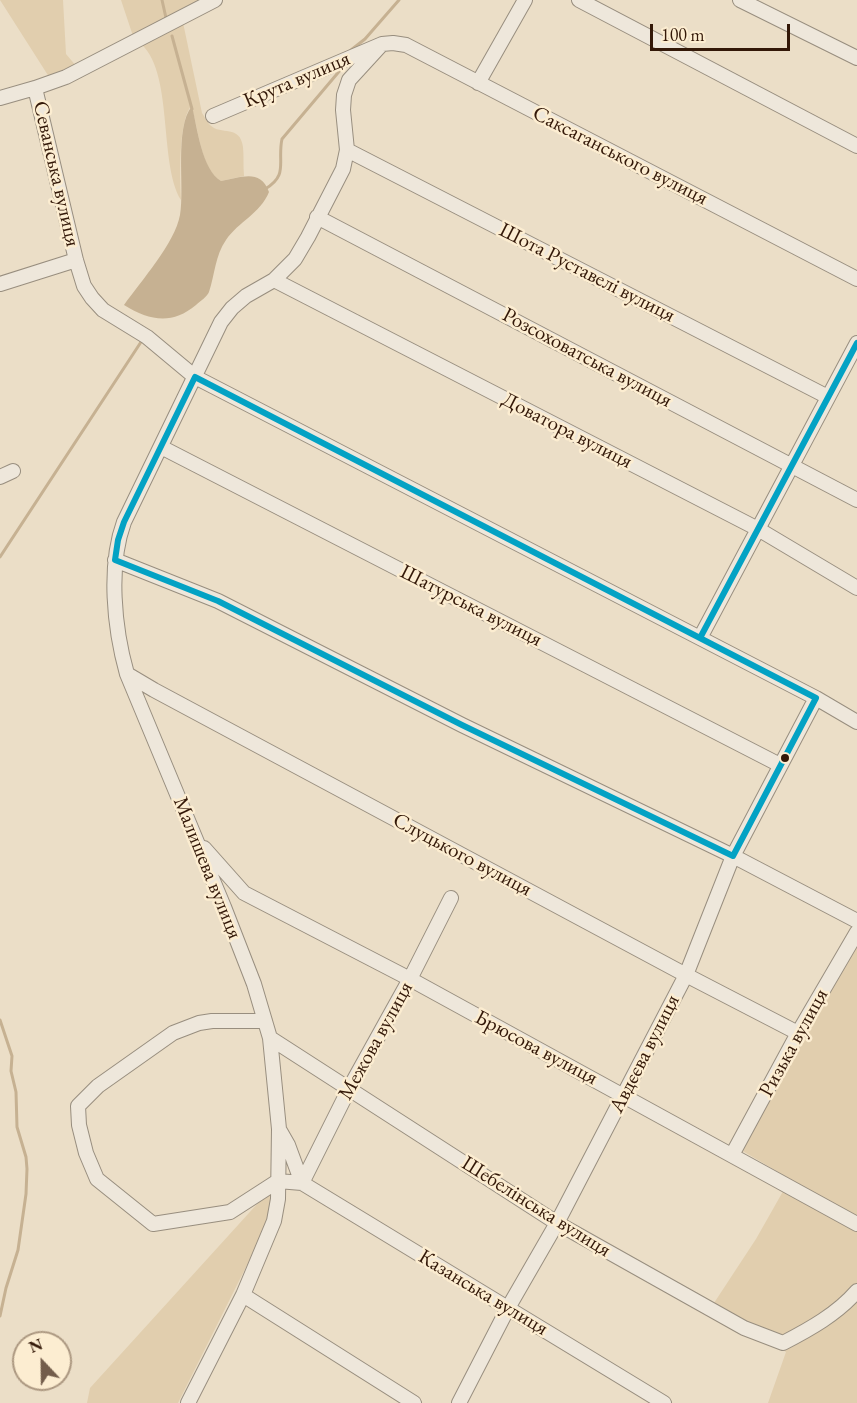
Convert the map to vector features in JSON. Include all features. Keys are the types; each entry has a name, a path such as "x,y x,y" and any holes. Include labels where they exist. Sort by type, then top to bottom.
{"street":[{"path":"0,98 35,88 83,69 215,0"},
{"path":"478,82 525,0"},
{"path":"579,0 857,146"},
{"path":"740,0 857,58"},
{"path":"347,150 343,110 344,95 349,80 381,44"},
{"name":"Саксаганського вулиця","path":"381,44 406,45 857,279"},
{"name":"Крута вулиця","path":"213,116 381,44"},
{"name":"Севанська вулиця","path":"35,88 76,260 84,286 103,310 147,338 195,377 816,698 857,722"},
{"name":"Малишева вулиця","path":"278,1181 279,1129 270,1038 254,984 224,907 127,674 117,633 115,560 124,522 221,322 246,296 274,280 295,259 343,169 347,150"},
{"name":"Шота Руставелі вулиця","path":"347,150 828,397"},
{"name":"Розсоховатська вулиця","path":"317,217 857,500"},
{"name":"Севанська вулиця","path":"0,284 76,260"},
{"name":"Доватора вулиця","path":"274,280 758,529 857,588"},
{"path":"700,638 857,343"},
{"name":"Шатурська вулиця","path":"161,447 780,765"},
{"path":"115,560 218,601 462,725 733,856 857,921"},
{"name":"Слуцького вулиця","path":"127,674 798,1033"},
{"path":"141,711 154,690"},
{"name":"Авдєєва вулиця","path":"459,1403 508,1308 557,1223 686,975 733,856 816,698"},
{"name":"Брюсова вулиця","path":"196,840 244,893 624,1095 857,1224"},
{"path":"224,907 244,893"},
{"name":"Межова вулиця","path":"302,1183 349,1089 410,980 451,898"},
{"name":"Ризька вулиця","path":"732,1155 798,1033 857,932"},
{"path":"265,1021 206,1022 173,1033 98,1086 78,1106 79,1125 86,1153 97,1179 153,1224 230,1212 278,1181"},
{"name":"Шебелінська вулиця","path":"270,1038 557,1223 744,1328 783,1343 811,1329 849,1301 857,1291"},
{"path":"279,1129 288,1145 302,1183"},
{"path":"188,1403 243,1295 274,1221 278,1181"},
{"name":"Казанська вулиця","path":"278,1181 302,1183 664,1403"},
{"path":"243,1295 414,1403"}],"shaded area":[{"path":"0,0 63,0 66,54 77,67 51,80"},
{"path":"121,0 204,0 181,13 202,113 214,128 238,135 243,150 244,176 221,181 214,175 204,158 191,106 182,138 181,200 169,161 161,89 156,68 147,51 134,39"},
{"path":"192,106 201,147 209,168 215,175 221,181 255,177 261,180 269,192 255,212 226,240 220,252 207,296 178,316 152,317 124,305 165,249 177,226 181,203 183,128"},
{"path":"857,945 857,1403 768,1403 786,1352 714,1303 756,1239 790,1179 741,1150"},
{"path":"278,1181 271,1217 178,1403 87,1403 90,1388"}],"waterway":[{"path":"162,0 166,18"},
{"path":"351,50 365,39 399,0"},
{"path":"172,36 192,109"},
{"path":"265,189 277,179 280,173 282,139 342,68"},
{"path":"0,557 141,342"},
{"path":"0,1020 12,1056 11,1071 16,1092 17,1127 26,1157 27,1169 18,1250 0,1316"}],"transit line":[{"path":"700,638 857,343"},
{"path":"195,377 816,698 733,856 462,725 218,601 115,560 124,522 195,377"}]}
